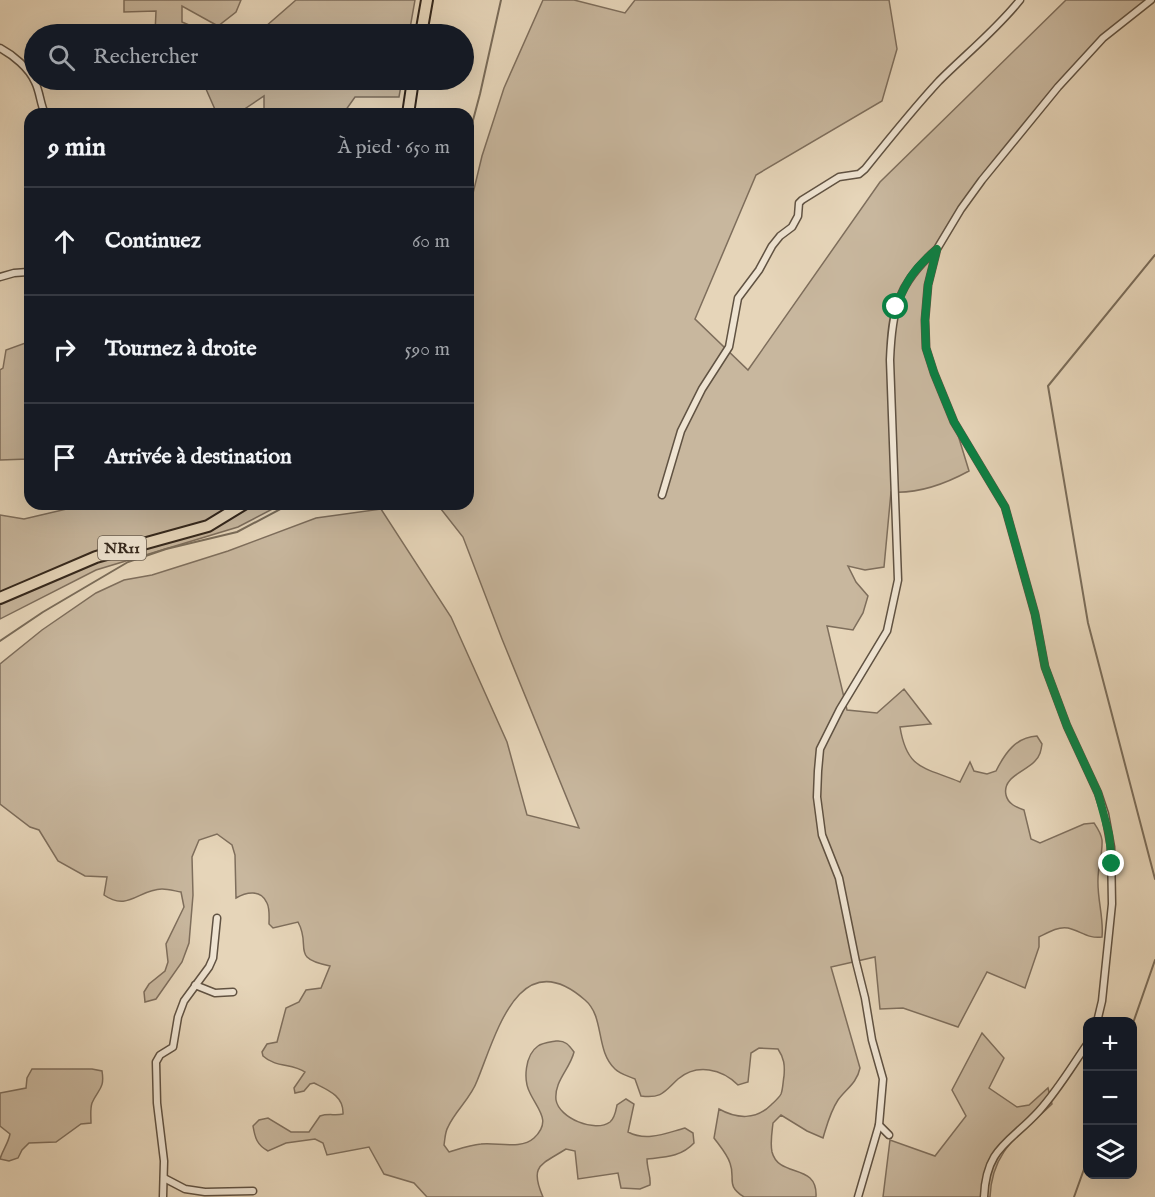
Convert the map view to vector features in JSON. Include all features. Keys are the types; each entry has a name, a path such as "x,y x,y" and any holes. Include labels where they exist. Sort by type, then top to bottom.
{"highway":[{"path":"423,24 427,0"},
{"path":"409,108 412,90"},
{"name":"NR11","path":"0,598 96,557 208,526 234,510"}],"street":[{"path":"662,495 681,431 702,389 729,347 738,298 759,270 772,246 792,227 798,216 802,200 840,177 859,174 866,169 903,121 940,80 964,59 1020,0"},
{"path":"1098,1017 1102,1001 1112,904 1109,834 1098,793 1067,726 1045,667 1035,614 1005,507 954,422 926,348 925,320 928,285 937,249 961,209 1058,87 1103,38 1151,0"},
{"path":"0,48 24,67"},
{"path":"38,90 42,108"},
{"path":"858,1197 879,1125 884,1079 872,1040 866,998 856,962 839,878 822,835 817,797 818,771 820,749 840,709 887,631 897,580 891,333 896,307 905,284 918,266 937,249"},
{"path":"0,277 24,272"},
{"path":"163,1197 164,1154 155,1081 156,1062 160,1055 173,1047 178,1017 184,1001 213,958 218,918"},
{"path":"195,985 215,993 232,992"},
{"path":"984,1197 992,1157 1038,1111 1063,1081 1083,1050"},
{"path":"879,1125 889,1135"},
{"path":"164,1178 185,1189 205,1192 253,1191"}],"shaded area":[{"path":"124,0 241,0 236,12 221,24 214,24 182,6 182,22 187,24 155,24 156,11 124,12"},
{"path":"296,0 415,0 411,24 268,24"},
{"path":"543,0 574,0 625,13 635,0 889,0 897,49 882,101 756,175 695,319 748,370 880,182 1066,0 1151,0 1103,38 982,180 937,249 928,285 926,348 954,422 969,471 931,487 891,492 884,567 865,570 848,566 856,582 868,596 863,613 853,630 827,626 847,710 877,713 904,689 931,724 900,727 907,752 919,765 960,782 970,762 974,771 987,774 996,771 1012,747 1023,739 1037,736 1042,744 1037,759 1011,779 1007,784 1006,795 1010,803 1024,810 1031,839 1040,843 1084,824 1094,823 1102,840 1098,886 1102,937 1093,937 1073,929 1060,928 1039,937 1039,947 1025,988 987,972 958,1027 903,1008 880,1009 875,957 831,967 860,1068 859,1073 835,1105 823,1138 781,1115 773,1123 771,1138 772,1152 776,1160 782,1166 805,1174 811,1179 815,1186 816,1197 744,1197 735,1189 729,1160 714,1138 719,1109 733,1115 753,1115 765,1110 780,1095 784,1068 778,1049 759,1048 751,1053 748,1082 738,1085 732,1079 717,1072 693,1071 685,1074 659,1095 641,1096 635,1079 617,1071 609,1061 595,1015 585,1000 562,985 543,982 527,988 513,1002 502,1020 474,1087 447,1129 444,1145 449,1152 481,1144 522,1144 534,1138 543,1121 526,1081 528,1061 530,1055 540,1045 562,1041 574,1052 557,1087 556,1100 559,1107 570,1118 587,1125 603,1125 612,1120 617,1105 626,1099 634,1104 628,1132 649,1136 685,1128 693,1133 694,1143 684,1151 672,1156 647,1159 650,1185 640,1189 621,1188 618,1173 578,1179 575,1151 566,1149 540,1167 537,1178 543,1197 427,1197 414,1183 384,1174 369,1147 327,1155 323,1143 315,1139 286,1143 268,1151 257,1141 253,1126 259,1120 268,1118 291,1132 309,1132 320,1116 343,1114 338,1098 314,1083 304,1091 295,1093 294,1088 305,1072 268,1060 262,1052 267,1044 277,1042 286,1008 299,1002 306,990 321,988 330,966 317,963 306,955 298,922 273,928 269,924 268,905 261,895 249,893 236,898 235,855 232,845 217,834 199,840 192,857 193,895 189,943 182,962 156,999 145,1002 144,992 149,984 165,971 168,962 166,944 184,907 181,892 162,889 147,892 127,901 112,900 104,895 107,877 85,876 58,861 39,830 30,827 0,804 0,664 42,630 96,593 124,580 152,575 228,551 316,518 382,510 451,617 507,742 527,815 579,828 463,537 442,510 474,510 474,189 504,88"},
{"path":"206,90 400,90 399,97 355,97 347,108 264,108 264,96 246,108 214,108"},
{"path":"24,343 24,459 0,460 0,370 3,368 6,350"},
{"path":"62,510 271,510 238,527 96,570 0,619 0,515 24,519"},
{"path":"982,1033 1004,1058 989,1088 1017,1107 1029,1105 1048,1088 1052,1104 1019,1134 1002,1155 992,1180 990,1197 883,1197 890,1140 935,1156 966,1116 952,1090"},
{"path":"32,1069 102,1071 102,1085 91,1105 91,1123 81,1124 56,1142 29,1143 18,1158 9,1161 0,1159 10,1134 0,1126 0,1093 26,1088 27,1078"}],"waterway":[{"path":"474,116 501,0"},
{"path":"1155,255 1048,386 1088,623 1155,879"},
{"path":"0,641 43,612 128,562 166,549 237,532 279,510"},
{"path":"1135,1017 1155,960"},
{"path":"1074,1197 1083,1172"}],"route":[{"path":"896,307 905,284 918,266 937,249 928,285 925,320 926,348 954,422 1005,507 1023,566 1045,667 1067,726 1098,793 1105,814 1112,864"}]}
